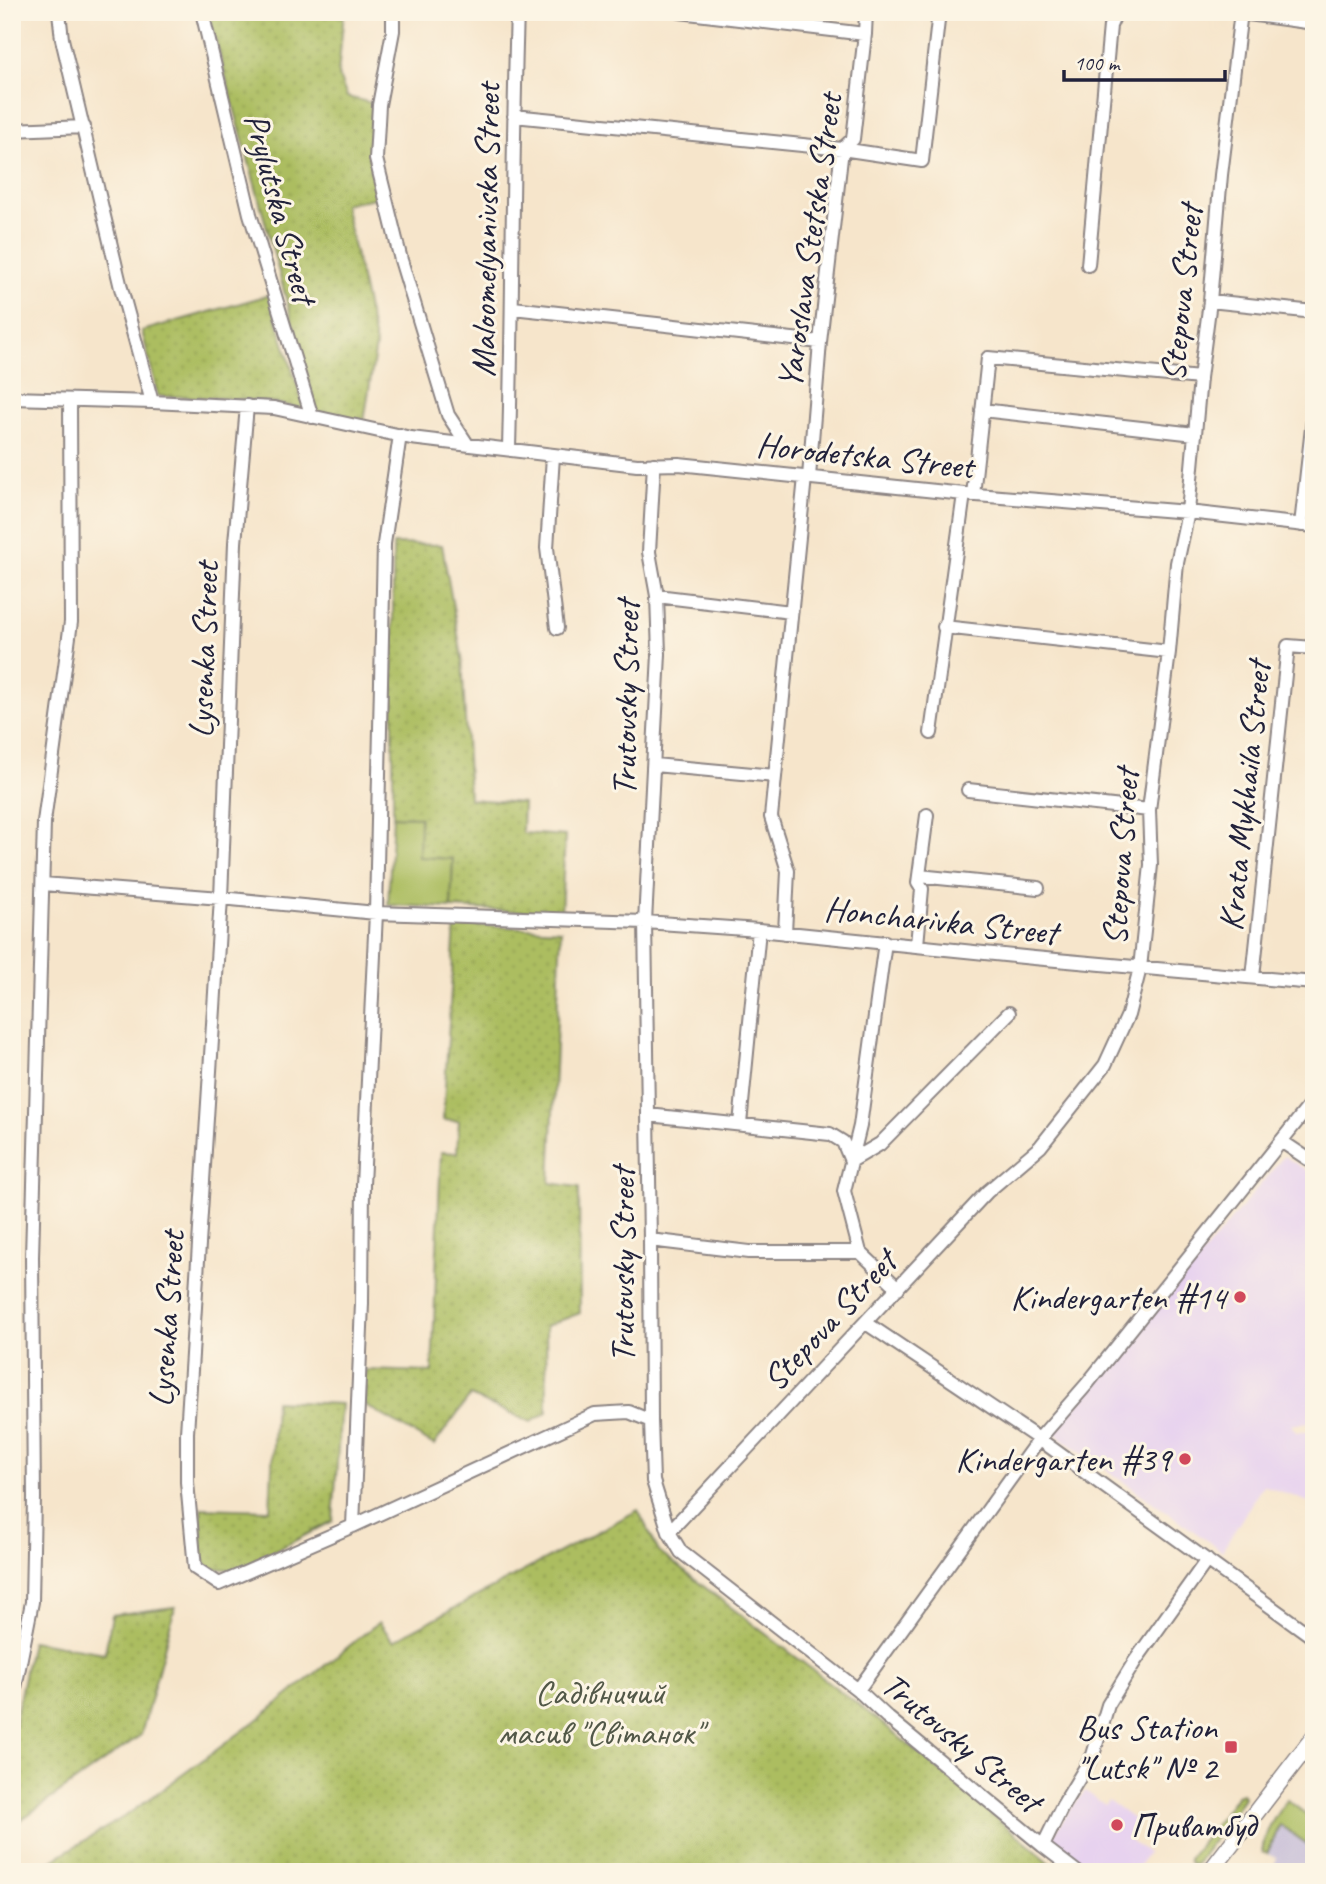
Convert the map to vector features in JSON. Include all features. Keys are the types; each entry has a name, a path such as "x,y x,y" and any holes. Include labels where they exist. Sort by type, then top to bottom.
{"main road":[{"path":"1210,1872 1314,1737"}],"street":[{"path":"59,12 62,40 121,288 152,402"},
{"name":"Prylutska Street","path":"202,12 250,214 312,416"},
{"path":"393,12 393,31 379,105 376,159 401,260 448,415 467,444"},
{"name":"Maloomelyanivska Street","path":"509,448 517,12"},
{"path":"680,12 865,34"},
{"name":"Yaroslava Stetska Street","path":"785,933 788,871 771,817 842,149 853,139 866,12"},
{"path":"514,116 842,149 922,161 939,12"},
{"path":"1088,265 1110,26 1116,12"},
{"path":"1234,12 1314,23"},
{"name":"Stepova Street","path":"669,1532 987,1192 1041,1147 1105,1065 1128,1015 1140,968 1151,865 1149,810 1177,563 1188,512 1200,378 1241,12"},
{"path":"12,130 83,127"},
{"path":"1210,300 1314,312"},
{"path":"513,308 820,342"},
{"path":"931,733 944,627 982,410 988,358 1200,378"},
{"name":"Horodetska Street","path":"12,398 274,408 405,437 509,448 553,456 637,465 679,464 968,494 1188,512 1307,526"},
{"path":"12,1703 32,1602 32,1257 44,822 72,622 70,400"},
{"name":"Lysenka Street","path":"247,406 235,544 221,898 187,1433 187,1482 195,1568 219,1584 353,1526 595,1414 628,1412 650,1421"},
{"path":"982,410 1195,434"},
{"path":"1307,526 1314,410"},
{"path":"353,1526 362,1303 363,1185 376,913 384,544 405,437"},
{"path":"553,456 547,548 558,628"},
{"name":"Trutovsky Street","path":"654,464 649,552 657,596 659,654 645,922 650,1421 653,1481 669,1532 681,1552 858,1690 887,1717 1077,1872"},
{"path":"657,596 791,612"},
{"path":"944,627 1169,652"},
{"name":"Krata Mykhaila Street","path":"1253,977 1288,646 1314,648"},
{"path":"654,765 775,776"},
{"path":"968,790 1149,810"},
{"path":"917,946 922,889 918,883 927,815"},
{"path":"919,876 1038,888"},
{"path":"43,884 376,913 645,922"},
{"name":"Honcharivka Street","path":"645,922 759,930 1314,983"},
{"path":"740,1124 759,930"},
{"path":"885,942 860,1126 844,1191 860,1252 898,1288"},
{"path":"851,1161 880,1144 1009,1013"},
{"path":"858,1690 1039,1439 1087,1384 1314,1100"},
{"path":"648,1115 830,1133 843,1142 851,1161"},
{"path":"1281,1141 1314,1163"},
{"path":"650,1240 749,1252 860,1252"},
{"path":"866,1324 1039,1439 1314,1638"},
{"path":"1043,1846 1063,1805 1093,1755 1108,1705 1135,1661 1207,1560"}],"shaded area":[{"path":"1284,1156 1314,1175 1314,1421 1291,1425 1296,1432 1314,1432 1314,1444 1306,1460 1314,1464 1314,1504 1263,1485 1222,1551 1054,1433"},
{"path":"1085,1791 1105,1805 1108,1801 1138,1823 1127,1838 1148,1853 1139,1866 1147,1872 1085,1872 1053,1848 1053,1836"},
{"path":"1280,1825 1314,1849 1314,1872 1260,1872 1262,1867 1272,1870 1277,1858 1267,1854"}],"green space":[{"path":"208,12 344,12 338,74 347,97 372,103 370,158 375,198 344,204 376,345 364,422 317,412"},
{"path":"269,295 305,410 251,400 158,396 142,331"},
{"path":"393,544 442,545 462,657 469,799 523,803 522,833 565,836 561,913 451,908 453,859 419,857 420,817 393,816"},
{"path":"393,816 420,817 453,859 451,908 388,905"},
{"path":"455,924 561,930 550,1183 579,1187 580,1313 546,1326 547,1412 531,1422 470,1396 434,1445 365,1405 365,1370 432,1372 441,1152 457,1153 459,1121 443,1120"},
{"path":"275,1401 341,1404 333,1521 238,1570 210,1568 202,1559 201,1508 270,1510"},
{"name":"Садівничий масив \"Світанок\"","path":"638,1510 659,1552 887,1727 1061,1872 33,1872 130,1813 256,1721 379,1622 393,1641"},
{"path":"175,1607 141,1735 12,1826 12,1736 31,1641 105,1653 112,1615"},
{"path":"1242,1793 1243,1799 1196,1864 1191,1865 1189,1859 1237,1795"},
{"path":"1287,1800 1314,1820 1314,1840 1310,1846 1280,1825 1267,1854 1262,1852 1271,1824"}],"place":[{"name":"Kindergarten #14","path":"1240,1297"},
{"name":"Kindergarten #39","path":"1185,1459"},
{"name":"Bus Station \"Lutsk\" № 2","path":"1231,1747"},
{"name":"Приватбуд","path":"1117,1825"}]}
